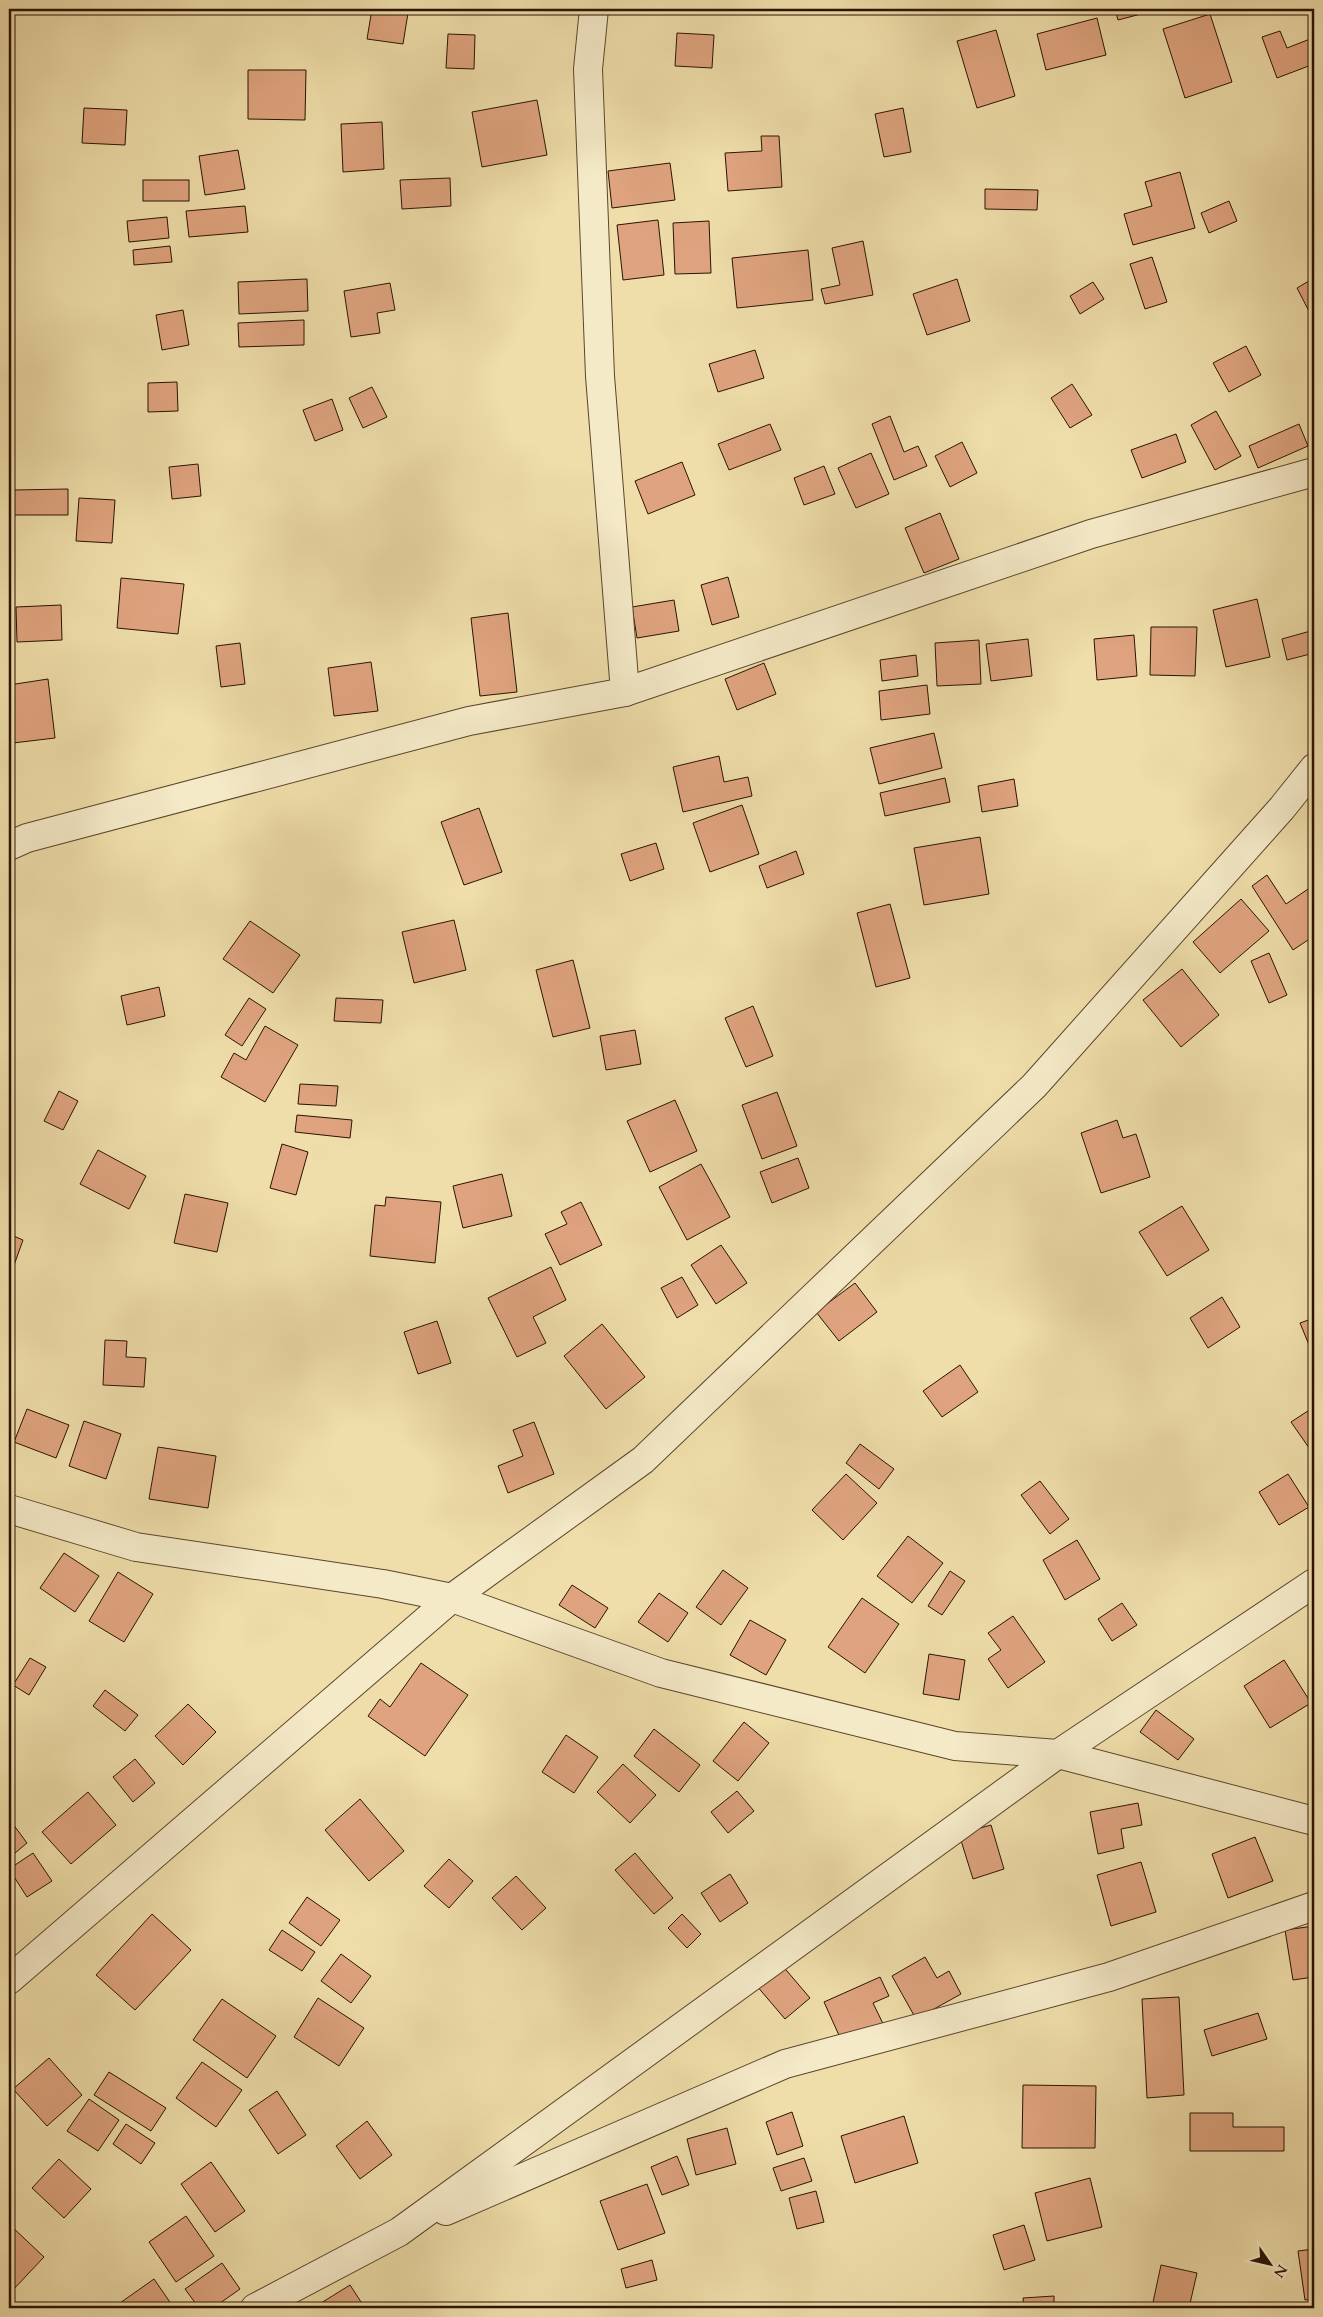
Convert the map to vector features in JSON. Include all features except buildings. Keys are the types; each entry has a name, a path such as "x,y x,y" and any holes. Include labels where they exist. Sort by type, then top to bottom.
{"street":[{"path":"594,9 588,69 600,376 625,692"},
{"path":"9,846 36,835 469,721 625,692 1091,534 1314,472"},
{"path":"9,1980 452,1598 643,1460 1034,1086 1282,808 1314,768"},
{"path":"9,1509 136,1547 383,1584 452,1598 662,1673 955,1746 1058,1754 1314,1821"},
{"path":"399,2232 1058,1754 1314,1583"},
{"path":"256,2308 399,2232 785,2064 1109,1977 1314,1906"}]}
